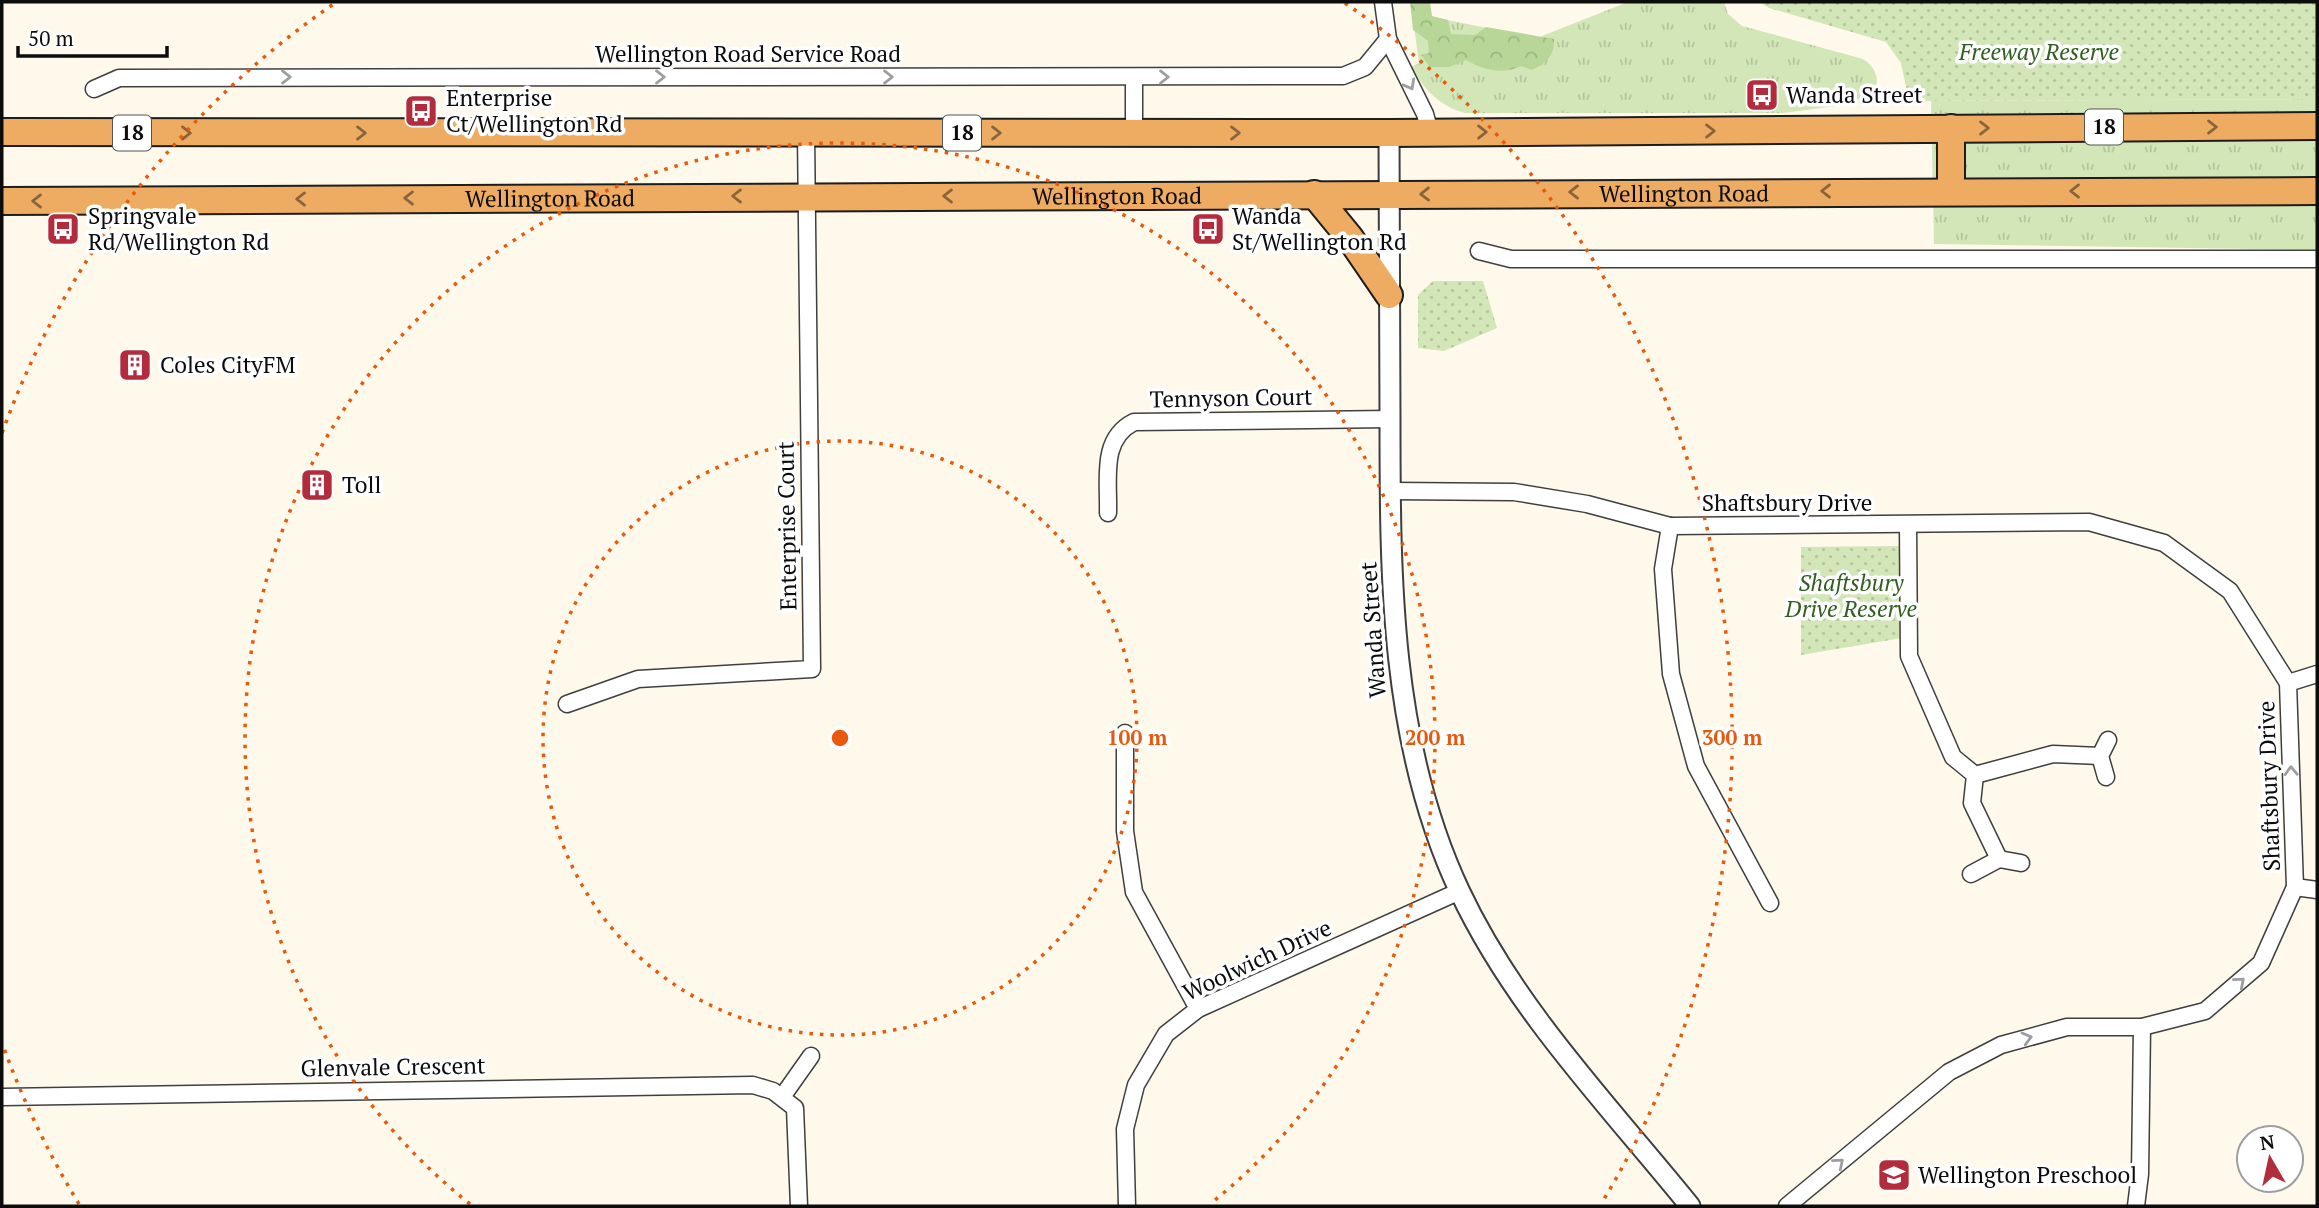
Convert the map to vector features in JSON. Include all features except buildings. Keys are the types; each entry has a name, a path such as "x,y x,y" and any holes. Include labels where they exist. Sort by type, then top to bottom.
{"highway":[{"name":"18","path":"2,132 1390,133 2317,126"},
{"path":"1951,128 1951,190"},
{"name":"Wellington Road","path":"2,201 1951,190 2317,191"},
{"path":"1314,194 1350,238 1389,295"}],"street":[{"path":"1383,2 1388,39 1425,114 1430,132"},
{"name":"Wellington Road Service Road","path":"94,89 119,78 1343,76 1365,67 1388,39"},
{"path":"1134,77 1134,133"},
{"name":"Enterprise Court","path":"567,704 638,678 811,669 806,133"},
{"name":"Wanda Street","path":"1390,133 1390,491 1394,615 1409,735 1440,842 1460,891 1523,999 1690,1206"},
{"path":"1479,251 1511,259 2317,259"},
{"name":"Tennyson Court","path":"1108,513 1109,448 1120,429 1134,422 1390,419"},
{"name":"Shaftsbury Drive","path":"1390,491 1514,492 1587,504 1670,526 2089,522 2164,543 2230,591 2288,683 2295,887 2261,963 2205,1011 2142,1027 2067,1027 2001,1045 1949,1072 1787,1206"},
{"path":"1908,525 1909,656 1953,757 1975,775"},
{"path":"1670,526 1663,569 1675,688 1696,766 1770,903"},
{"path":"2288,683 2317,674"},
{"path":"1125,733 1125,831 1134,892 1198,1009"},
{"path":"2106,777 2100,756 2108,740"},
{"path":"1975,775 2053,754 2100,756"},
{"path":"1975,775 1972,803 1999,859"},
{"path":"1971,874 1999,859 2021,863"},
{"path":"2295,887 2317,890"},
{"name":"Woolwich Drive","path":"1127,1206 1125,1129 1136,1085 1166,1034 1198,1009 1460,891"},
{"path":"2136,1206 2140,1174 2142,1027"},
{"path":"799,1206 797,1117 794,1108 782,1097 811,1056"},
{"name":"Glenvale Crescent","path":"2,1097 736,1084 762,1087 782,1097"}],"green space":[{"path":"1410,2 1430,2 1432,16 1448,20 1451,34 1475,35 1486,27 1554,39 1553,50 1545,62 1532,70 1521,66 1493,70 1466,60 1449,67 1430,67 1421,55 1429,53 1428,41 1413,30"},
{"path":"1628,2 1724,2 1728,14 1742,26 1863,59 1874,70 1877,82 1875,89 1859,103 1783,113 1465,113 1434,96 1411,67 1419,63 1412,13 1537,38"},
{"name":"Freeway Reserve","path":"1760,2 2317,2 2317,99 1909,101 1901,63 1886,42 1769,8"},
{"path":"2317,99 2317,250 1934,244 1931,101"},
{"path":"1433,281 1483,281 1497,328 1444,351 1418,348 1418,295"},
{"name":"Shaftsbury Drive Reserve","path":"1899,546 1902,638 1801,655 1801,547"}],"place":[{"name":"Wanda Street","path":"1762,95"},
{"name":"Enterprise Ct/Wellington Rd","path":"421,111"},
{"name":"Springvale Rd/Wellington Rd","path":"63,229"},
{"name":"Wanda St/Wellington Rd","path":"1208,229"},
{"name":"Coles CityFM","path":"135,365"},
{"name":"Toll","path":"317,485"},
{"name":"Wellington Preschool","path":"1894,1175"}]}
